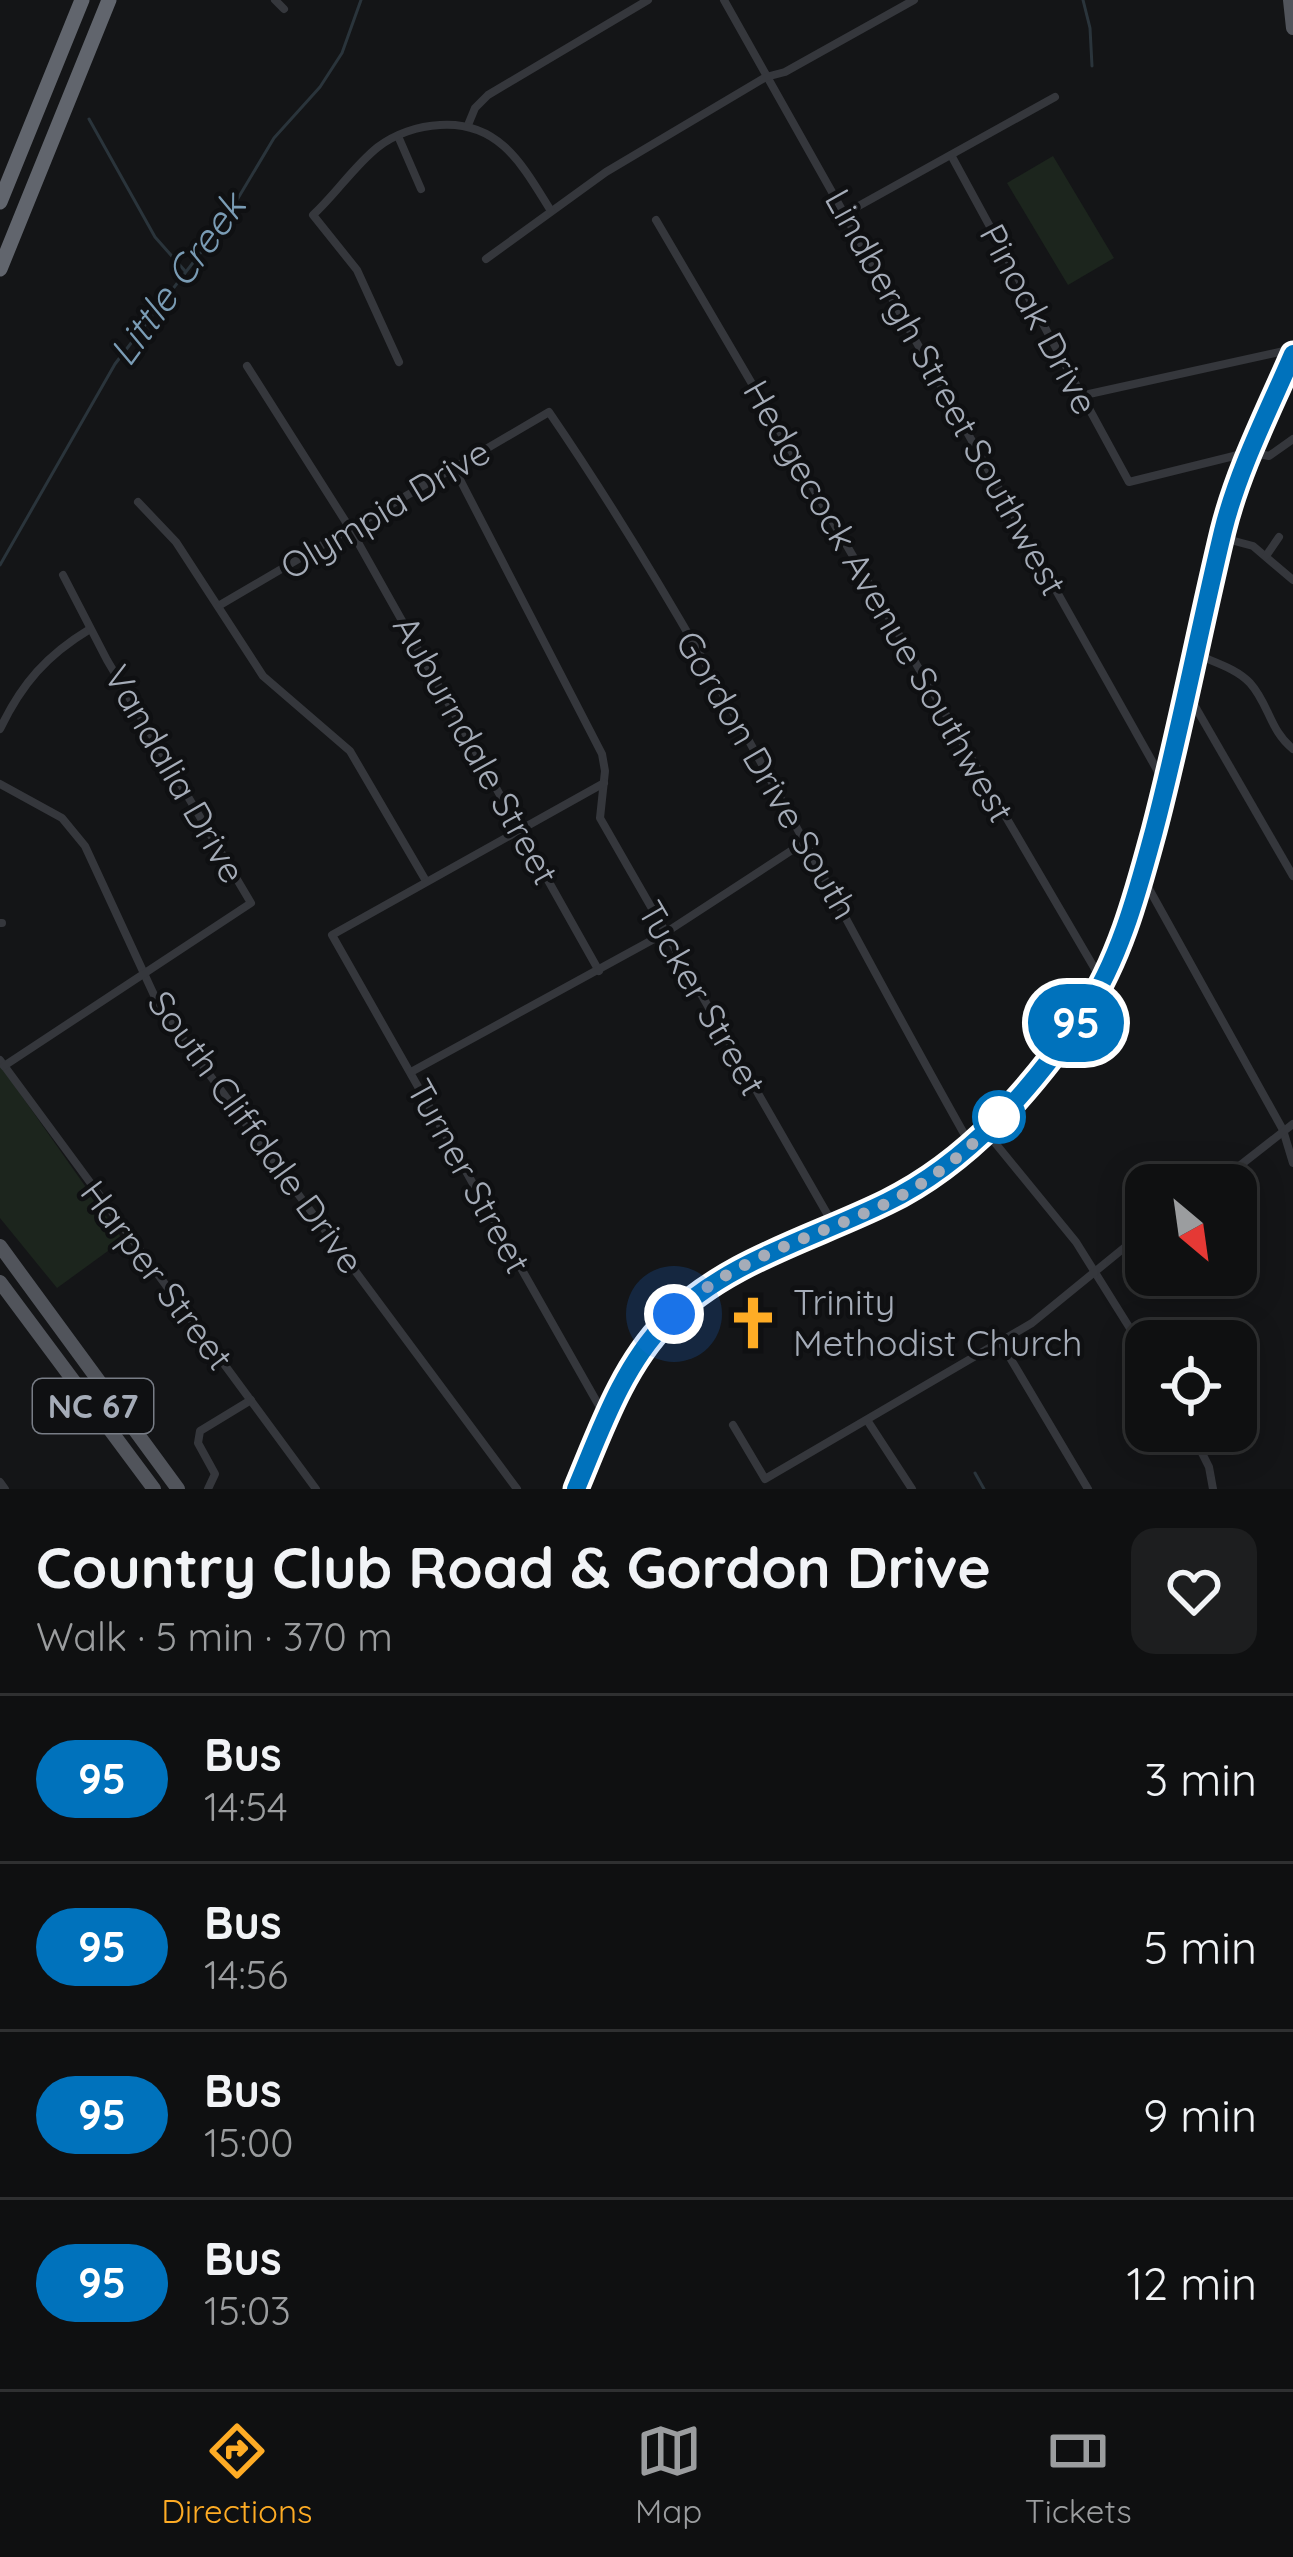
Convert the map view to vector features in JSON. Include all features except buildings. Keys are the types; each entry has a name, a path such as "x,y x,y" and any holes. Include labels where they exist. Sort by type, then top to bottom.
{"highway":[{"path":"0,202 82,0"},
{"path":"0,269 109,0"}],"main road":[{"path":"1290,0 1293,28"},
{"path":"576,1489 643,1349 685,1304 741,1268 890,1201 972,1146 1048,1060 1102,982 1142,875 1189,694 1222,538 1250,452 1293,351"},
{"name":"NC 67","path":"0,1246 178,1489"},
{"name":"NC 67","path":"0,1282 154,1489"}],"street":[{"path":"275,0 284,9"},
{"path":"468,124 488,95 647,0"},
{"name":"Lindbergh Street Southwest","path":"724,0 1166,786"},
{"path":"486,259 606,172 766,77 785,72 914,0"},
{"path":"846,213 1055,97"},
{"path":"399,362 357,270 313,215 366,158 397,135 427,125 468,124 507,149 551,212"},
{"path":"397,135 421,189"},
{"name":"Pinoak Drive","path":"951,155 1129,482 1250,452"},
{"name":"Hedgecock Avenue Southwest","path":"656,220 1102,982"},
{"path":"1080,396 1293,351"},
{"name":"Auburndale Street","path":"247,366 351,530 599,970"},
{"name":"Olympia Drive","path":"220,605 549,412"},
{"name":"Gordon Drive South","path":"549,412 628,531 972,1146"},
{"path":"1250,452 1269,456 1293,439"},
{"path":"454,468 602,754 600,818"},
{"path":"138,502 176,542 274,688 350,751 426,881 604,783"},
{"path":"1266,556 1280,537"},
{"path":"1222,538 1241,540 1293,580"},
{"name":"Vandalia Drive","path":"2,1063 251,903 63,575"},
{"path":"0,729 27,679 48,657 90,629"},
{"path":"1198,655 1246,679 1276,733 1293,749"},
{"path":"1189,694 1293,876"},
{"name":"South Cliffdale Drive","path":"0,784 62,818 85,846 167,1018 517,1489"},
{"name":"Tucker Street","path":"586,793 833,1226"},
{"path":"411,1072 665,933 806,842"},
{"path":"1142,875 1283,1130 1293,1162"},
{"name":"Turner Street","path":"426,881 332,935 606,1418"},
{"name":"Harper Street","path":"2,1063 316,1489"},
{"path":"1241,1164 1293,1124"},
{"path":"986,1132 1037,1189 1125,1320"},
{"path":"733,1425 765,1479 1032,1323 1125,1246"},
{"path":"1000,1341 1088,1489"},
{"path":"208,1489 215,1474 198,1443 200,1431 251,1400"},
{"path":"867,1420 911,1489"},
{"path":"1202,1452 1213,1489"}],"shaded area":[{"path":"1053,156 1114,258 1068,285 1007,183"},
{"path":"0,1065 123,1240 57,1288 0,1218"}],"waterway":[{"name":"Little Creek","path":"0,565 115,364 222,225 274,138 320,87 342,53 361,0"},
{"path":"1083,0 1092,66"},
{"path":"89,119 155,237 185,271"},
{"path":"975,1473 984,1489"}],"bus line":[{"name":"95","path":"576,1489 643,1349 685,1304 741,1268 890,1201 931,1177 986,1132 1084,1014 1116,952 1142,875 1189,694 1229,509 1293,354"}],"place":[{"name":"Trinity Methodist Church","path":"753,1323"}],"route":[{"path":"674,1314 741,1268 890,1201 931,1177 972,1146 1004,1113 999,1117"}]}
